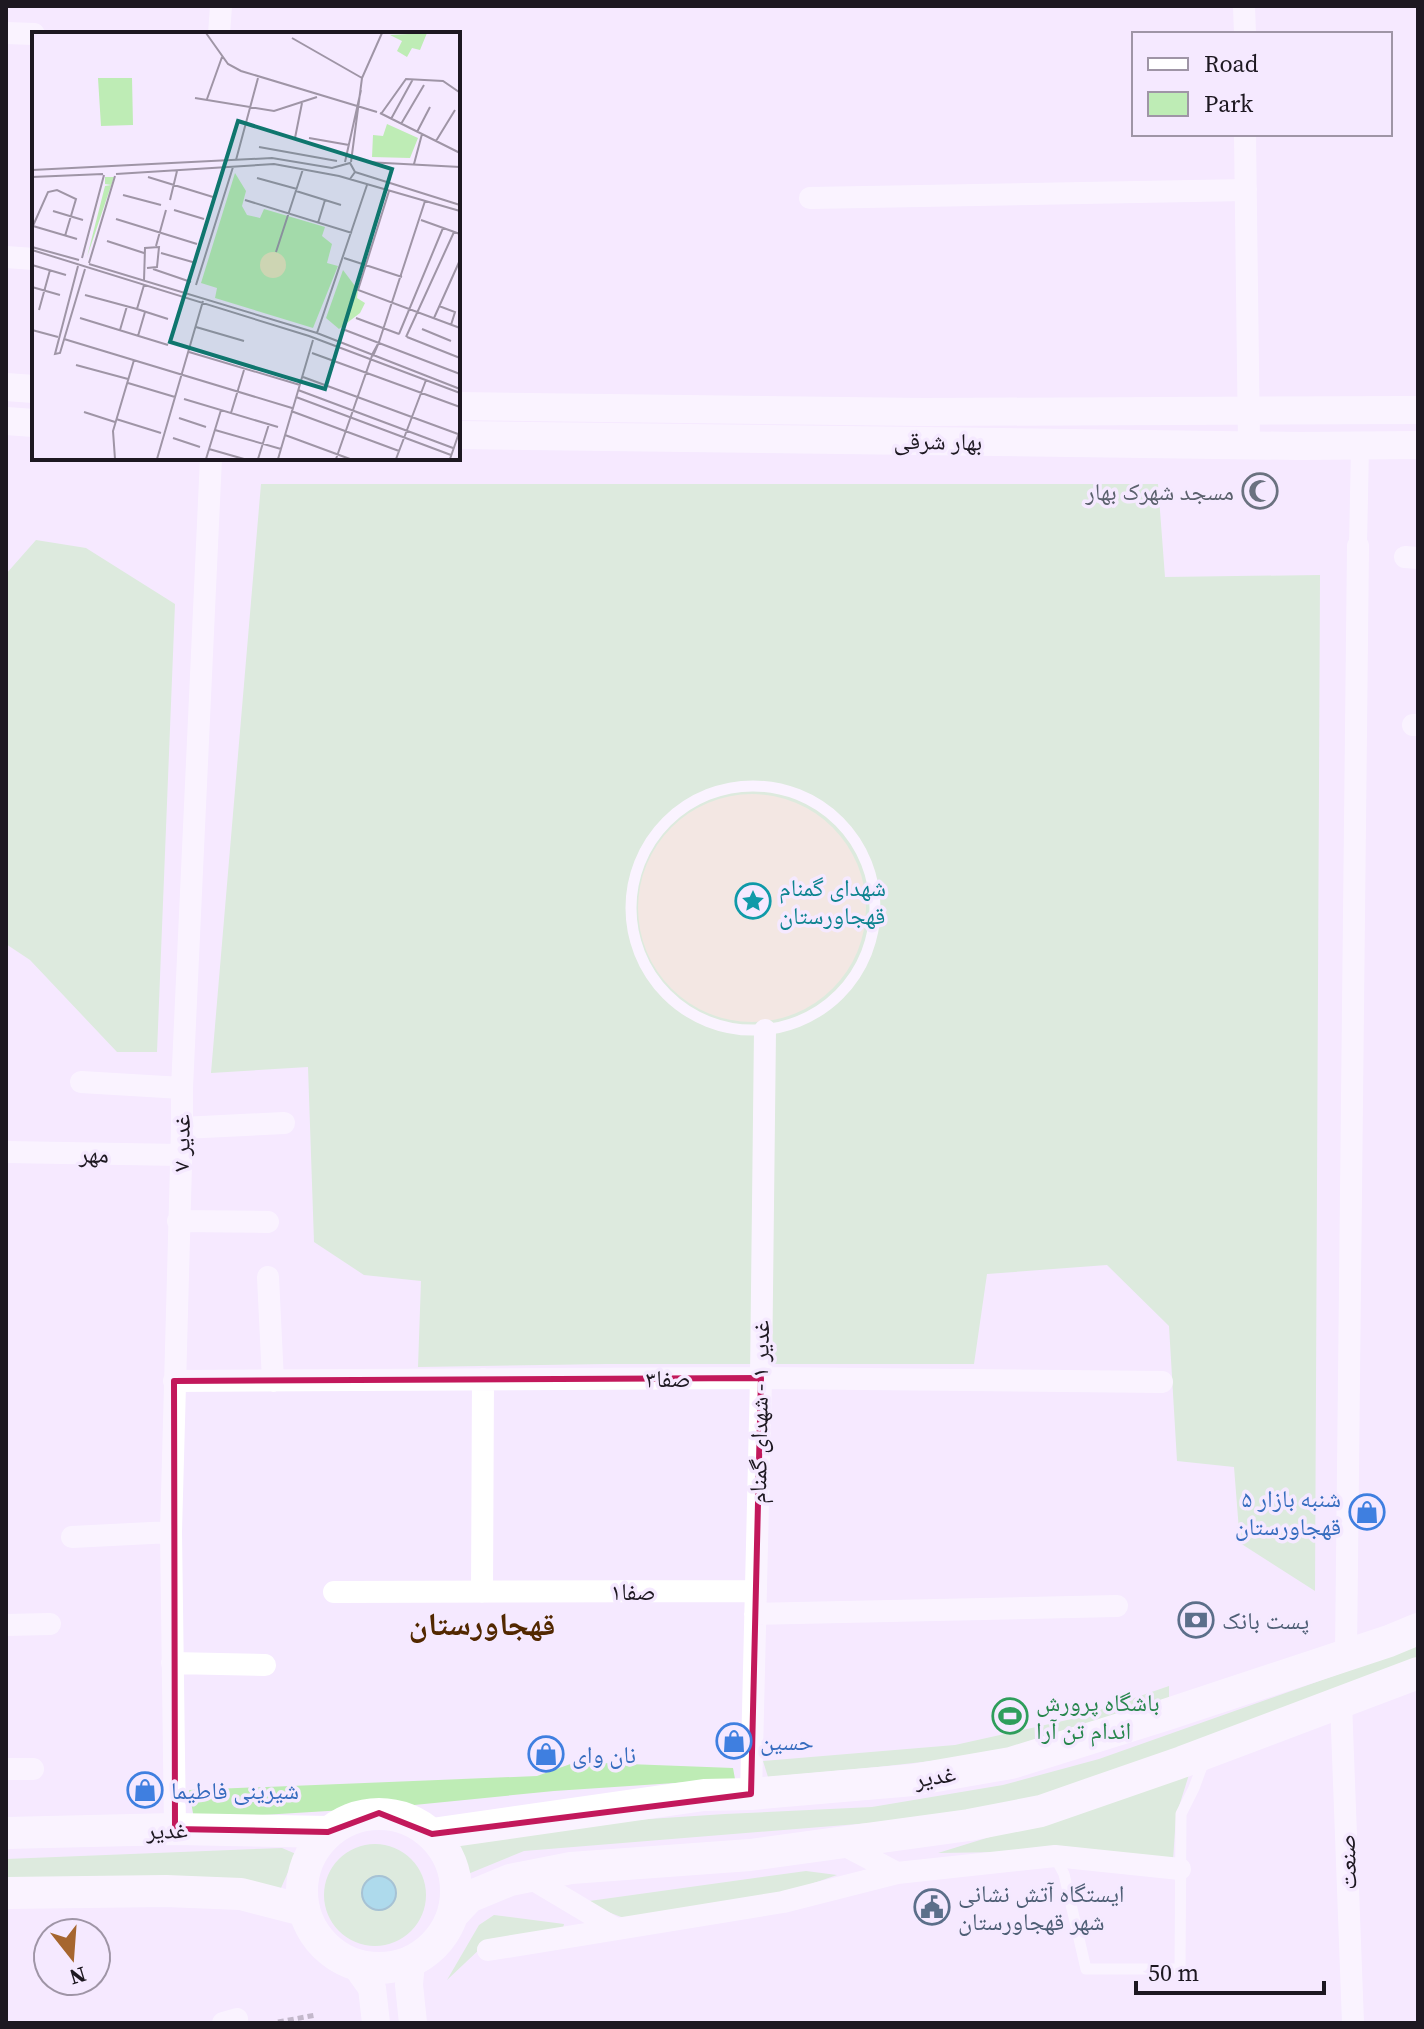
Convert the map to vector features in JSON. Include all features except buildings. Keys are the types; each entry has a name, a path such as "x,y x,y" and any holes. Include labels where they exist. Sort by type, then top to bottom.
{"main road":[{"name":"غدیر","path":"432,1834 704,1795 913,1780 1011,1763 1165,1715 1418,1629"},
{"path":"453,1914 469,1897 510,1880 571,1868 750,1855 969,1825 1041,1811 1207,1753 1418,1673"},
{"path":"379,1813 397,1815 432,1834 446,1851 454,1871 456,1893 453,1914 446,1929 425,1953 393,1967 374,1968 341,1958 317,1938 303,1910 302,1876 307,1860 328,1832 360,1815 379,1813"},
{"name":"غدیر","path":"6,1833 175,1829 328,1832"},
{"path":"6,1893 231,1893 303,1910"}],"street":[{"path":"219,32 221,6"},
{"path":"1244,6 1245,32"},
{"path":"6,33 32,34"},
{"path":"1245,136 1249,445"},
{"path":"810,198 1246,190"},
{"path":"6,257 32,259"},
{"path":"6,387 32,389"},
{"name":"بهار شرقی","path":"460,406 924,412 1418,410"},
{"path":"6,421 32,423"},
{"name":"بهار شرقی","path":"460,435 1418,445"},
{"path":"1346,1655 1360,446"},
{"name":"غدیر ۷","path":"175,1829 171,1532 178,1221 211,460"},
{"name":"غدیر ۱ - شهدای گمنام","path":"751,1794 765,1030"},
{"path":"81,1082 182,1088"},
{"path":"182,1128 284,1123"},
{"name":"مهر","path":"6,1152 181,1155"},
{"path":"178,1221 268,1222"},
{"path":"268,1277 273,1381"},
{"name":"صفا۳","path":"174,1381 761,1378 1162,1382"},
{"path":"482,1592 483,1379"},
{"path":"72,1537 171,1532"},
{"name":"صفا۱","path":"334,1592 755,1591"},
{"path":"755,1614 1117,1606"},
{"path":"6,1625 50,1624"},
{"path":"172,1663 265,1665"},
{"name":"صنعت","path":"1341,1702 1353,2023"},
{"path":"6,1769 33,1769"},
{"path":"840,1843 897,1873"},
{"path":"488,1950 783,1902 897,1873 1055,1856 1180,1869"},
{"path":"527,1876 616,1929"},
{"path":"411,1961 409,1985 413,2023"},
{"path":"355,1964 372,1988 376,2023"}],"lane":[{"path":"755,786 783,790 809,800 833,815 852,837 866,861 874,888 875,917 870,945 858,971 841,993 819,1011 793,1024 765,1030 737,1029 709,1022 684,1010 662,991 645,968 634,942 630,914 636,872 655,834 675,814 699,798 726,789 755,786"},
{"path":"1055,1856 1064,1874 1086,1969 1180,1969 1181,1814 1207,1753"}],"path":[{"path":"278,2022 316,2015"}],"highlighted area":[{"path":"761,1378 751,1794 432,1834 379,1813 328,1832 175,1829 174,1381"}],"green space":[{"name":"شهدای گمنام قهجاورستان","path":"261,484 1158,484 1165,577 1320,575 1315,1591 1240,1543 1234,1467 1177,1461 1169,1326 1107,1265 987,1274 974,1364 418,1367 421,1281 364,1275 314,1242 308,1067 211,1073"},
{"path":"36,540 86,548 175,604 157,1052 117,1052 30,960 6,944 6,574"},
{"path":"1418,1646 1418,1665 1033,1798 932,1818 524,1851 463,1876 446,1837 557,1825 872,1807 1003,1785 1099,1759"},
{"path":"1169,1686 1169,1702 984,1755 768,1777 763,1761 955,1745 1076,1718"},
{"path":"576,1762 733,1768 735,1779 554,1791 394,1807 194,1819 189,1790 537,1776"},
{"path":"1192,1765 1176,1816 1173,1860 1065,1851 938,1853 1058,1816"},
{"path":"375,1844 394,1848 411,1859 422,1876 426,1895 422,1914 411,1931 394,1942 375,1946 356,1942 339,1931 328,1914 324,1895 328,1876 339,1859 356,1848"},
{"path":"282,1848 296,1854 281,1888 6,1882 6,1859"},
{"path":"806,1871 837,1875 785,1893 629,1920 582,1902"},
{"path":"494,1915 564,1924 562,1932 483,1946 447,1980 479,1925"}],"sand":[{"path":"752,794 796,802 833,827 858,864 866,908 858,952 833,989 796,1014 752,1022 708,1014 671,989 646,952 638,908 646,864 671,827 708,802"}],"water":[{"path":"379,1876 391,1881 396,1893 391,1905 379,1910 367,1905 362,1893 367,1881"}],"place":[{"name":"مسجد شهرک بهار","path":"1260,491"},
{"name":"شهدای گمنام قهجاورستان","path":"753,901"},
{"name":"۵ شنبه بازار قهجاورستان","path":"1367,1512"},
{"name":"پست بانک","path":"1196,1620"},
{"name":"باشگاه پرورش اندام تن آرا","path":"1010,1716"},
{"name":"حسین","path":"734,1741"},
{"name":"نان وای","path":"546,1754"},
{"name":"شیرینی فاطیما","path":"145,1790"},
{"name":"ایستگاه آتش نشانی شهر قهجاورستان","path":"932,1907"}],"district":[{"name":"قهجاورستان","path":"482,1624"}]}
